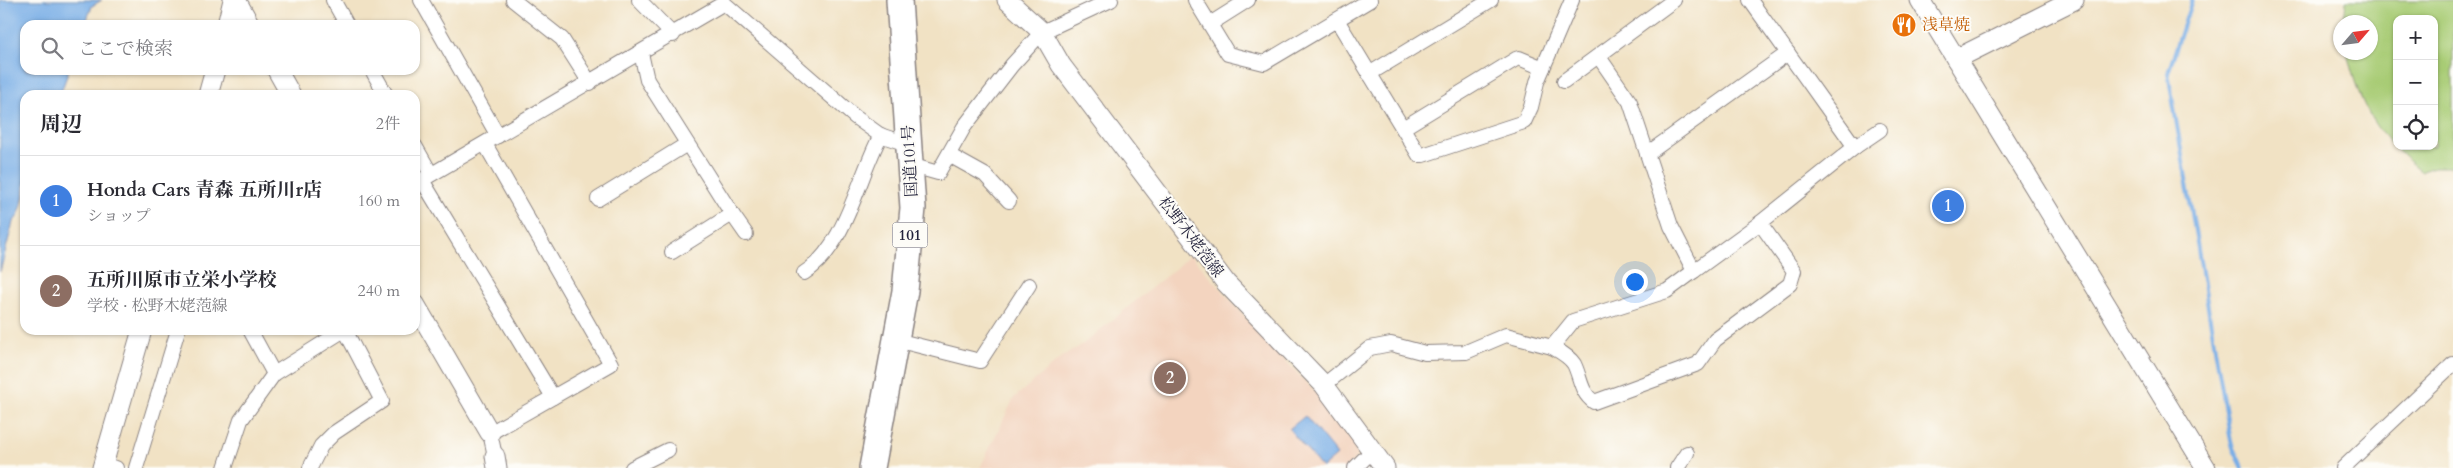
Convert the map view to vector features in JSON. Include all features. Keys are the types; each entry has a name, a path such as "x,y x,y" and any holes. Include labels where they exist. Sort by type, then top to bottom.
{"highway":[{"name":"国道101号","path":"872,468 905,291 912,208 900,0"}],"street":[{"path":"228,20 234,0"},
{"path":"234,0 247,20"},
{"path":"332,0 344,20"},
{"path":"421,0 498,136"},
{"path":"513,0 562,39 590,83"},
{"path":"639,0 673,35"},
{"name":"松野木姥萢線","path":"1007,0 1042,32 1061,65 1226,283 1324,385 1385,468"},
{"path":"423,179 673,35 723,1 855,117 938,173 964,127 1012,65 1042,32 1111,0"},
{"path":"1195,0 1228,54 1264,63 1370,0"},
{"path":"1210,24 1248,0"},
{"path":"1370,74 1491,0"},
{"path":"1337,20 1419,155 1423,155 1519,125 1526,119 1543,68 1572,0"},
{"path":"1564,81 1674,0"},
{"path":"1750,0 1855,147"},
{"path":"1920,0 2206,468"},
{"path":"1956,59 2074,0"},
{"path":"641,53 647,80 746,234"},
{"path":"1647,154 1788,53"},
{"path":"1599,56 1630,102 1671,226 1694,271"},
{"path":"1403,128 1516,59 1543,68"},
{"path":"209,90 214,75"},
{"path":"279,75 288,90"},
{"path":"375,75 383,90"},
{"path":"1552,346 1574,321 1667,291 1760,223 1855,147 1880,130"},
{"path":"804,273 816,266 828,252 860,186 869,157 880,135"},
{"path":"485,144 611,364 490,433"},
{"path":"598,199 687,144"},
{"path":"949,155 985,175 1009,201"},
{"path":"420,167 423,179 553,397"},
{"path":"672,252 732,214"},
{"path":"1324,385 1370,348 1391,344 1425,353 1466,352 1506,335 1552,346 1570,358 1585,394 1594,402 1598,402 1698,364 1715,340 1790,284 1794,271 1760,223"},
{"path":"896,340 980,361 1029,285"},
{"path":"420,313 490,433 496,462"},
{"path":"107,467 141,335"},
{"path":"136,468 176,335"},
{"path":"253,335 274,374"},
{"path":"224,468 241,420 274,374 336,335"},
{"path":"310,468 321,446 334,433 382,401 347,335"},
{"path":"2343,468 2453,364"},
{"path":"632,468 668,450"},
{"path":"1355,468 1372,451"},
{"path":"1677,468 1687,453"}],"shaded area":[{"path":"1190,254 1259,333 1321,398 1359,451 1358,455 1346,468 980,468 1014,398 1061,358 1083,344 1176,268"}],"green space":[{"path":"2346,0 2453,0 2453,167 2434,167 2422,171 2397,150 2438,150 2438,15 2393,15 2393,146 2381,133 2364,105 2349,60 2378,60 2378,15 2345,15"}],"water":[{"path":"0,0 102,0 92,6 87,20 20,20 20,75 67,75 62,90 20,90 20,210 13,222 0,272"},
{"path":"1305,416 1337,455 1322,468 1289,429"}],"waterway":[{"path":"2192,0 2168,73 2230,436 2233,448 2243,468"}],"place":[{"name":"浅草焼","path":"1904,25"},
{"name":"Honda Cars 青森 五所川r店","path":"1948,206"},
{"name":"五所川原市立栄小学校","path":"1170,378"}]}
